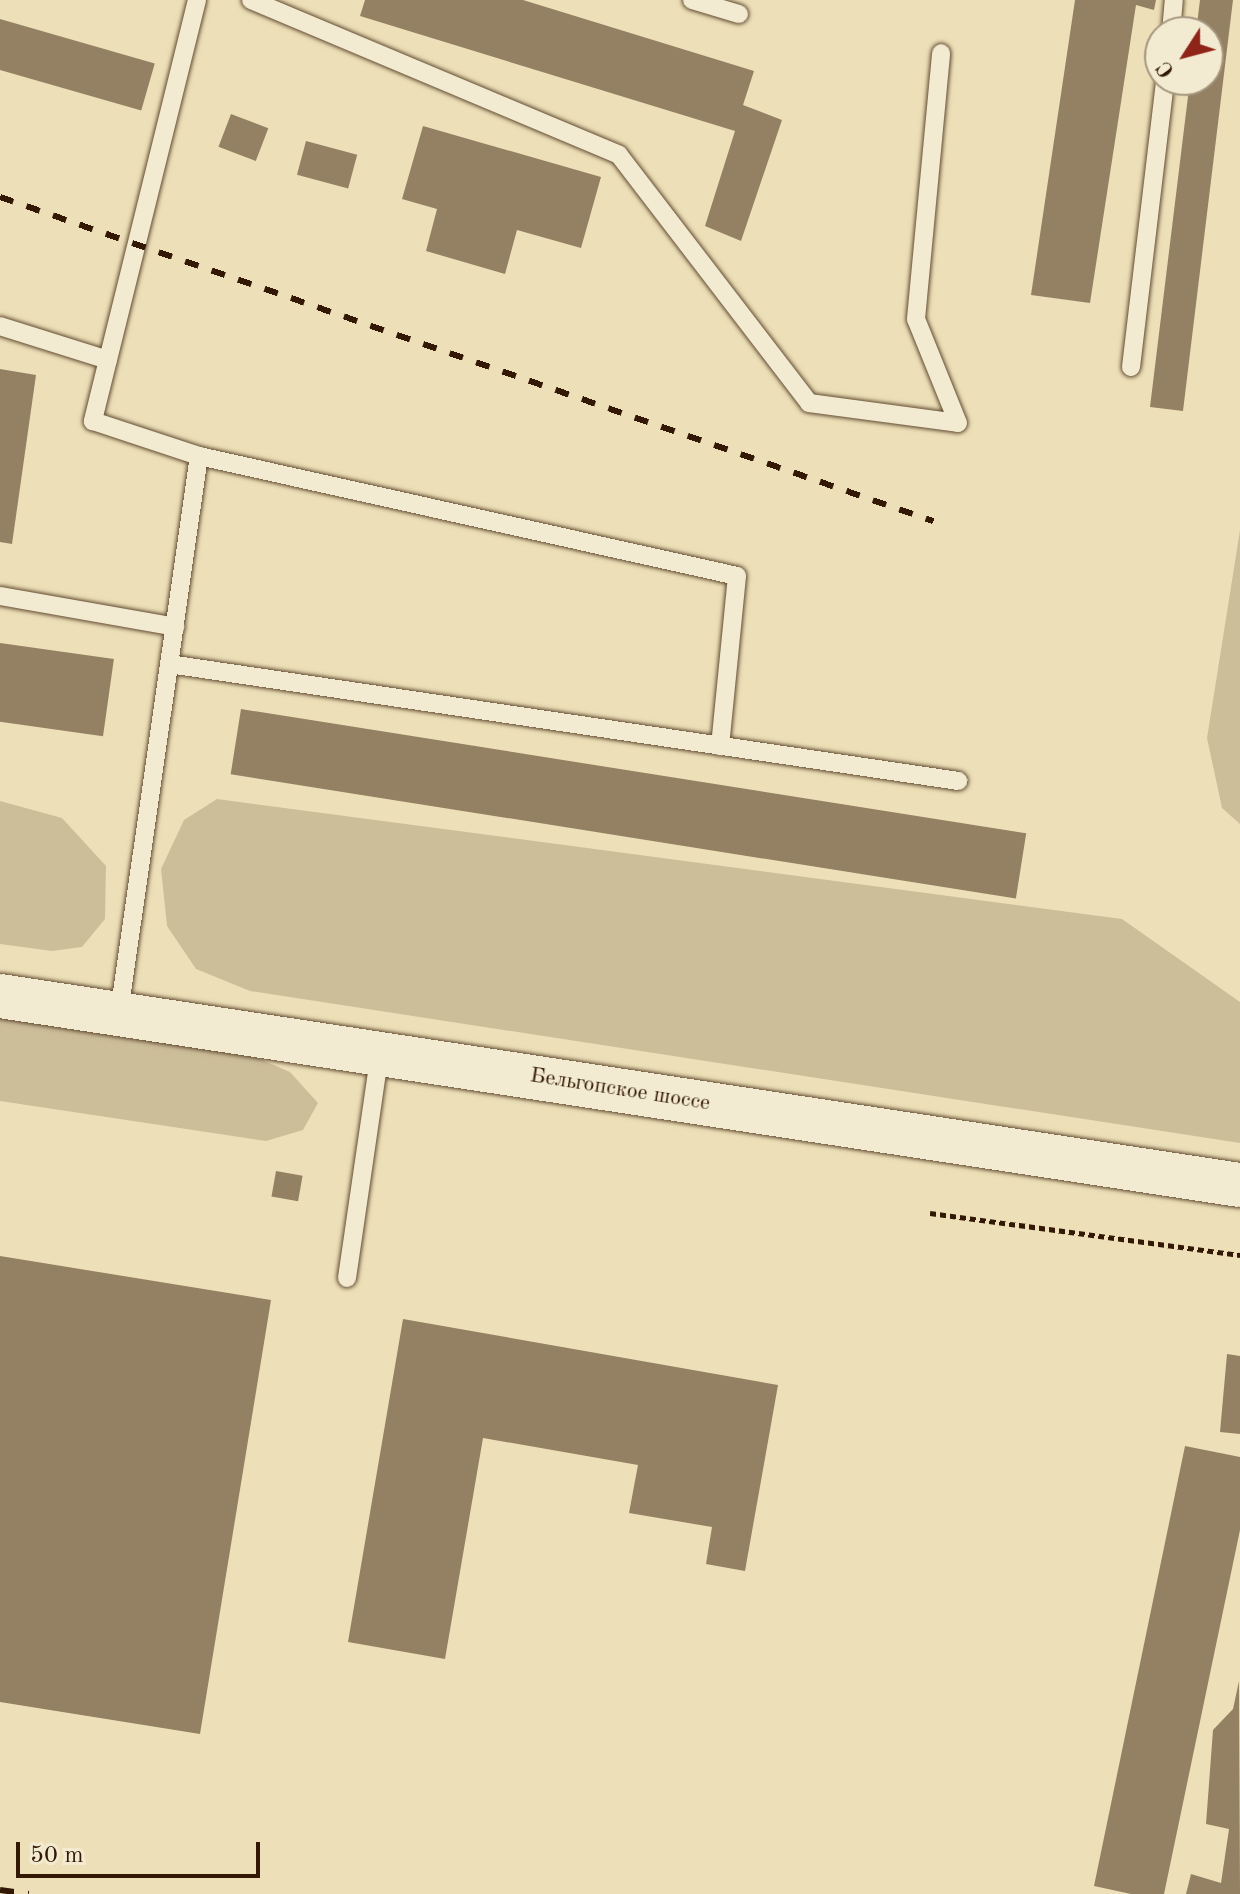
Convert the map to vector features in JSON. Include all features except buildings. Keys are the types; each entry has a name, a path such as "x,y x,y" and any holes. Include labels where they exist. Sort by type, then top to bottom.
{"street":[{"name":"Бельгопское шоссе","path":"0,996 1240,1185"}],"lane":[{"path":"197,0 93,421 199,456 737,576 720,746"},
{"path":"251,0 292,8 619,155 809,403 958,423 916,319 941,53"},
{"path":"692,0 739,14"},
{"path":"1131,367 1163,96"},
{"path":"0,326 108,360"},
{"path":"119,1013 199,456"},
{"path":"0,596 175,627"},
{"path":"169,664 958,781"},
{"path":"347,1278 380,1053"}],"path":[{"path":"930,1213 1240,1255"}],"shaded area":[{"path":"1240,530 1240,824 1222,808 1207,738"},
{"path":"217,799 1122,919 1240,1002 1240,1143 250,991 196,969 167,926 161,869 184,820"},
{"path":"0,801 62,818 106,866 105,919 82,947 52,951 0,944"},
{"path":"0,1016 248,1054 290,1072 318,1103 303,1130 266,1141 0,1101"}],"railway":[{"path":"0,197 933,521"},
{"path":"0,1890 29,1894"}]}
